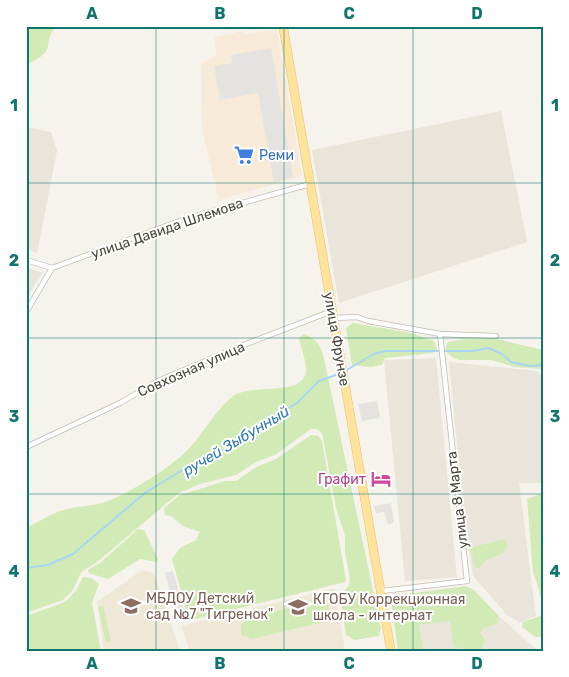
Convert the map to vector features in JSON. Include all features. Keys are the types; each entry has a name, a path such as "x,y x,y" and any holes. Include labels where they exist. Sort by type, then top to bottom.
{"main road":[{"name":"улица Фрунзе","path":"283,26 391,651"}],"street":[{"name":"улица Давида Шлемова","path":"52,268 185,219 310,184"},
{"path":"26,260 52,268 26,312"},
{"path":"333,315 357,317 368,322 440,334 496,336"},
{"name":"Совхозная улица","path":"26,447 120,403 158,381 241,346 333,315"},
{"name":"улица 8 Марта","path":"382,591 467,581 440,334"}],"shaded area":[{"path":"277,29 302,176 219,200 202,130 201,64 216,55 215,37 243,31 245,34"},
{"path":"271,48 293,177 274,183 258,93 220,100 214,66 232,63 231,55"},
{"path":"501,111 527,242 339,303 312,150"},
{"path":"26,127 51,132 57,151 37,253 26,249"},
{"path":"26,267 43,273 26,298"},
{"path":"436,358 457,577 405,581 384,360"},
{"path":"449,362 537,371 543,378 543,483 519,483 536,616 520,623 507,615 473,576 464,517"},
{"path":"377,401 380,418 362,421 358,404"},
{"path":"391,503 394,522 388,525 384,512 376,513 374,506"},
{"name":"МБДОУ Детский сад №7 \"Тигренок\"","path":"142,570 154,573 180,651 104,651 97,602"},
{"path":"173,571 185,614 177,617 165,573"},
{"path":"466,587 538,651 400,651 391,596"},
{"name":"КГОБУ Коррекционная школа - интернат","path":"335,588 345,651 190,651 181,626"}],"green space":[{"path":"29,26 56,26 51,33 48,47 43,55 26,65 26,28"},
{"path":"353,323 411,333 434,341 437,349 433,353 385,358 382,365 371,367 352,365 346,328"},
{"path":"304,334 316,341 323,354 381,628 379,636 355,640 346,635 340,596 349,585 350,578 345,553 345,536 336,508 322,433 316,429 311,429 275,455 256,462 236,475 200,484 179,493 96,563 81,572 73,590 63,600 26,613 26,528 60,511 105,502 153,477 172,464 187,450 218,411 232,397 251,390 286,387 296,384 303,379 306,371 299,338"},
{"path":"465,339 497,339 543,350 543,369 515,367 491,360 459,360 452,357 445,350 448,342"},
{"path":"311,435 318,436 322,441 345,582 191,620 188,617 172,559 180,548 196,540 200,532 183,526 171,516 165,515 164,508 180,495 225,481 236,481 256,467 276,459"},
{"path":"543,493 543,605 533,572 527,499"},
{"path":"138,529 144,530 158,559 157,562 140,559 108,579 89,573 88,570 100,563"},
{"path":"504,540 508,545 502,554 486,560 479,568 475,568 470,548"},
{"path":"83,577 91,578 99,584 92,603 101,651 26,651 26,616 65,602 76,591"},
{"path":"466,586 474,590 499,616 497,624 482,629 480,632 485,640 481,651 463,651 462,648 454,647 450,622 448,621 419,625 423,651 398,651 392,596"},
{"path":"319,601 328,604 330,613 323,622 252,639 241,635 241,625 247,618"},
{"path":"103,606 111,641 106,642 98,607"},
{"path":"543,615 543,637 535,637 522,627 523,622"}],"waterway":[{"name":"ручей Зыбунный","path":"345,371 374,354 385,351 473,351 489,348 502,354 511,362 530,366 543,365"},
{"name":"ручей Зыбунный","path":"26,568 48,565 73,554 145,493 179,472 237,443 263,423 297,403 319,381 341,373"}],"place":[{"name":"Реми","path":"244,155"},
{"name":"Графит","path":"381,479"},
{"name":"МБДОУ Детский сад №7 \"Тигренок\"","path":"131,606"},
{"name":"КГОБУ Коррекционная школа - интернат","path":"298,607"}]}
